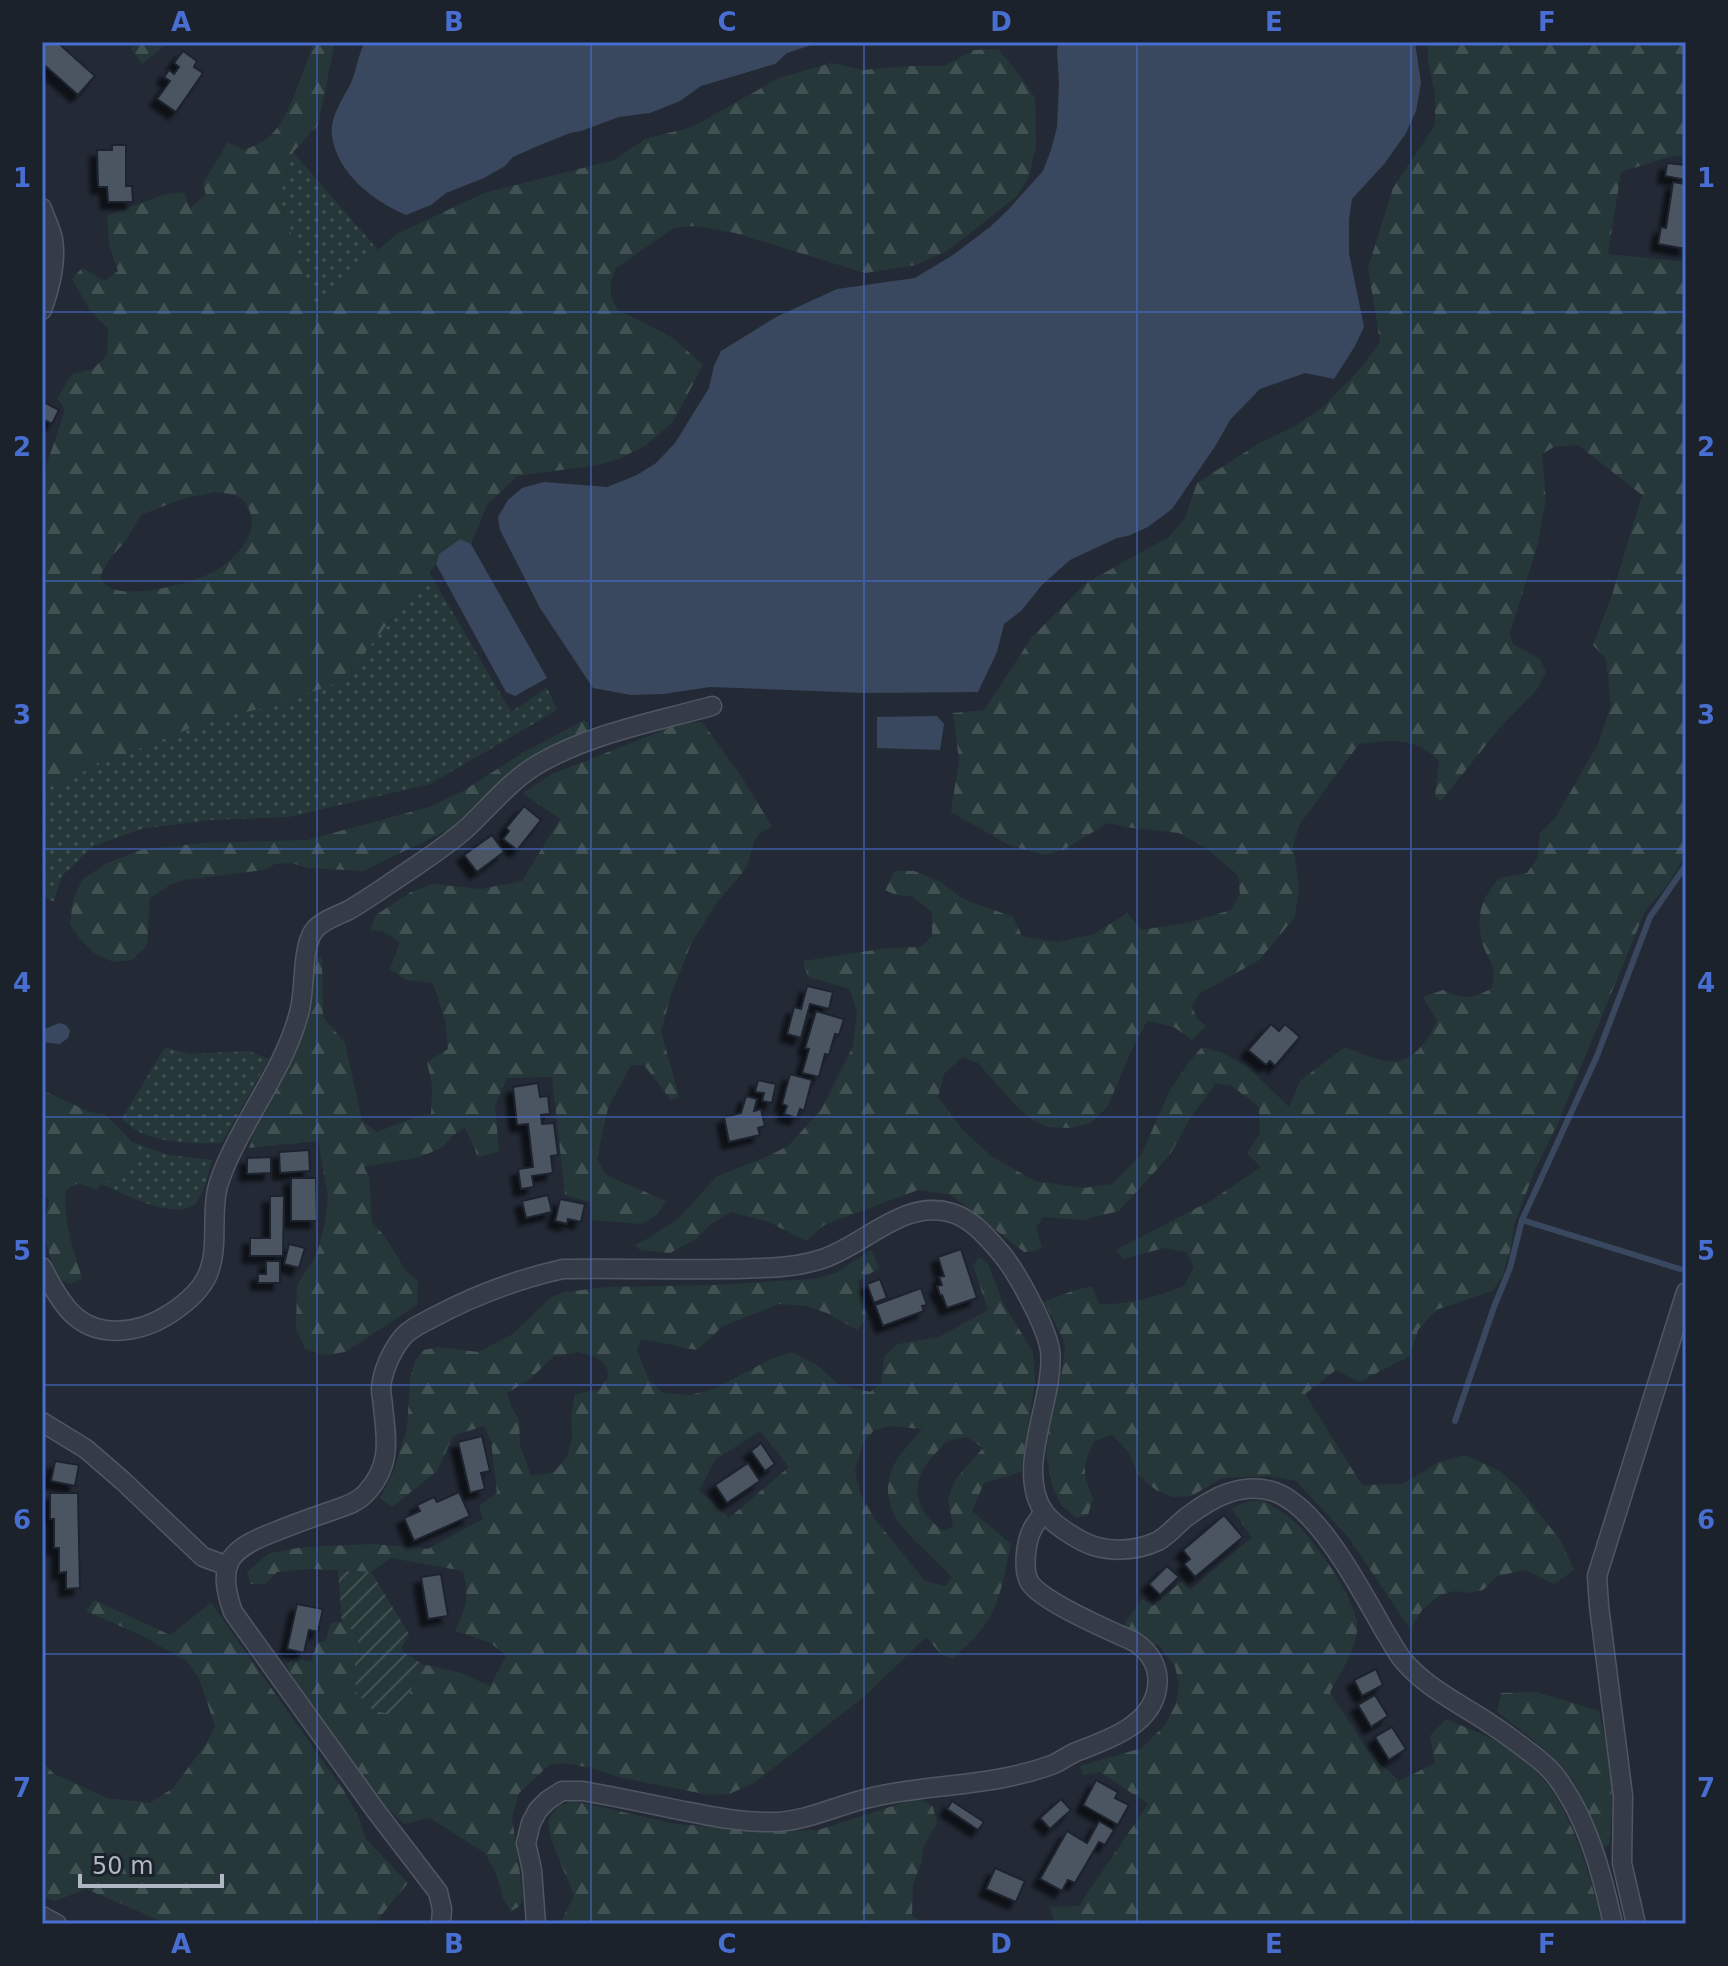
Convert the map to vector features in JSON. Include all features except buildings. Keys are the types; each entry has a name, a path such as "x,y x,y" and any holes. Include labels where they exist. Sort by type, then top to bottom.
{"street":[{"path":"42,208 53,239 50,287 42,310"},
{"path":"42,1267 68,1311 106,1330 115,1332 145,1327 188,1302 208,1276 215,1236 217,1192 227,1162 294,1029 301,1008 313,931 450,842 499,795 538,764 620,730 712,706"},
{"path":"441,1924 438,1892 233,1612 225,1580 235,1552 268,1534 352,1504 365,1494 383,1467 387,1451 381,1389 392,1353 413,1328 459,1303 563,1269 774,1268 809,1262 826,1258 905,1216 929,1209 953,1213 968,1220 987,1237 1007,1259 1020,1280 1045,1333 1050,1349 1050,1370 1035,1447 1034,1479 1044,1512 1066,1532 1087,1544 1111,1549 1139,1548 1161,1539 1214,1498 1236,1490 1256,1487 1288,1498 1306,1512 1330,1541 1397,1653 1414,1673 1436,1691 1512,1738 1547,1765 1559,1780 1587,1836 1602,1876 1613,1924"},
{"path":"1636,1924 1622,1863 1623,1796 1597,1576 1686,1292"},
{"path":"42,1422 86,1449 203,1557 228,1566"},
{"path":"536,1924 532,1870 526,1843 538,1810 562,1791 583,1791 739,1821 778,1822 869,1798 975,1783 1054,1764 1107,1740 1143,1716 1157,1693 1158,1680 1156,1667 1147,1651 1045,1597 1031,1584 1025,1573 1032,1529 1044,1512"},
{"path":"42,1916 57,1924"}],"green space":[{"path":"138,42 169,42 142,64 131,49"},
{"path":"314,42 335,42 318,125 293,152 279,198 317,310 347,276 397,234 484,193 614,160 645,139 692,127 779,78 831,63 864,70 944,66 974,50 998,49 1035,98 1036,146 1029,177 1016,197 947,251 916,265 865,273 735,233 695,226 674,228 616,268 611,282 611,297 618,310 673,338 703,365 673,422 646,445 619,459 517,476 487,505 471,544 460,539 439,554 436,564 361,657 335,684 268,707 214,719 95,766 42,791 42,478 65,410 57,398 72,374 93,369 107,355 108,328 91,312 72,279 82,268 105,281 118,271 109,245 107,216 163,195 184,192 190,208 206,195 203,183 228,142 244,150 272,134 290,104","holes":["215,492 234,495 242,500 252,520 249,536 226,563 197,579 164,588 130,591 106,585 100,576 141,515 182,499"]},
{"path":"1428,42 1686,42 1686,158 1675,155 1621,172 1608,254 1686,262 1686,855 1666,887 1645,911 1558,1123 1534,1172 1514,1225 1502,1277 1492,1291 1436,1310 1418,1330 1410,1356 1359,1382 1336,1370 1305,1394 1362,1485 1403,1484 1439,1462 1465,1455 1500,1471 1519,1488 1561,1541 1574,1570 1554,1584 1525,1570 1498,1576 1483,1590 1440,1595 1422,1610 1410,1629 1349,1538 1296,1481 1268,1476 1223,1478 1191,1496 1173,1497 1156,1490 1139,1476 1129,1453 1112,1435 1094,1441 1087,1457 1085,1476 1093,1498 1088,1515 1077,1518 1062,1506 1053,1488 1046,1456 1065,1343 1044,1302 1092,1286 1099,1304 1142,1300 1184,1286 1194,1267 1186,1252 1164,1248 1123,1259 1116,1250 1212,1200 1261,1167 1247,1153 1260,1133 1259,1107 1232,1086 1216,1083 1191,1117 1169,1156 1119,1211 1083,1220 1043,1217 1036,1228 1042,1247 1035,1251 1024,1252 951,1195 918,1190 824,1225 806,1241 769,1222 731,1212 711,1224 696,1239 670,1253 640,1250 635,1245 679,1218 717,1176 788,1146 821,1110 853,1046 857,1011 850,989 808,977 803,961 887,948 921,947 932,936 932,912 913,897 885,890 895,871 914,871 941,882 963,899 1013,917 1022,936 1057,942 1094,934 1127,913 1142,930 1190,922 1231,910 1240,894 1238,875 1206,848 1179,833 1108,823 1063,850 1044,855 1009,845 951,812 959,760 953,713 984,710 1032,637 1086,583 1169,537 1185,518 1197,483 1324,406 1359,370 1380,342 1368,268 1393,188 1435,125 1435,94 1428,61","holes":["1578,445 1642,495 1612,595 1593,645 1606,659 1611,705 1598,744 1556,817 1540,833 1537,859 1527,873 1499,878 1481,909 1481,935 1493,969 1492,988 1468,997 1443,990 1423,997 1437,1021 1424,1043 1411,1056 1404,1060 1387,1061 1345,1047 1300,1081 1289,1107 1249,1068 1225,1054 1202,1047 1170,1090 1141,1155 1112,1184 1083,1188 1035,1181 991,1156 962,1129 938,1097 944,1074 962,1057 978,1063 1019,1109 1034,1121 1049,1127 1071,1128 1091,1123 1108,1106 1147,1021 1174,1027 1192,1040 1206,1026 1196,1017 1192,1006 1199,994 1259,960 1295,917 1299,887 1293,845 1300,824 1359,744 1402,742 1429,753 1439,761 1435,796 1441,801 1498,730 1539,687 1546,672 1540,659 1513,644 1510,633 1538,543 1546,499 1542,454 1554,447"]},
{"path":"293,152 378,250 347,276 317,311 279,198"},
{"path":"429,572 511,712 547,688 557,710 430,784 289,817 210,820 141,829 93,846 61,877 54,902 42,895 42,791 95,766 214,719 268,707 387,626"},
{"path":"584,720 589,724 588,731 540,754 506,777 450,829 363,871 275,864 263,870 184,880 170,885 150,898 147,945 132,960 113,962 94,953 70,924 73,900 82,880 105,864 141,850 201,843 307,840 429,807 463,791 521,754"},
{"path":"702,722 772,826 759,834 747,867 716,904 691,944 671,995 661,1031 679,1097 671,1100 644,1065 631,1065 608,1108 597,1158 606,1175 666,1201 657,1215 642,1224 590,1220 592,1203 565,1195 552,1077 507,1078 495,1106 499,1152 477,1157 465,1128 452,1136 443,1147 420,1157 364,1167 369,1177 372,1222 406,1271 418,1280 417,1305 345,1352 325,1355 305,1349 296,1329 297,1285 317,1254 328,1197 318,1141 249,1148 303,1027 313,959 322,957 323,1017 345,1043 362,1121 377,1132 431,1114 432,1085 427,1062 448,1049 445,1020 433,983 406,980 390,969 400,942 382,931 370,930 376,915 411,892 432,884 481,889 522,881 560,819 523,793 552,774 682,723"},
{"path":"165,1047 189,1054 248,1051 269,1059 222,1143 190,1143 156,1138 136,1130 122,1119"},
{"path":"42,1090 90,1112 106,1115 132,1142 134,1158 126,1174 101,1184 96,1190 78,1183 66,1190 67,1224 82,1278 71,1284 61,1280 55,1270 43,1228 49,1200 42,1193"},
{"path":"132,1142 169,1155 212,1160 200,1197 192,1206 183,1209 160,1207 101,1184 131,1166"},
{"path":"871,1250 879,1268 858,1281 867,1318 857,1330 827,1313 806,1306 779,1304 723,1326 697,1350 641,1340 637,1350 649,1380 663,1393 690,1395 716,1388 771,1359 792,1352 817,1365 838,1384 870,1392 881,1383 884,1357 898,1344 939,1337 988,1310 973,1265 980,1257 988,1264 1003,1303 1033,1352 1035,1382 1021,1472 984,1483 972,1511 1011,1544 1002,1586 990,1617 953,1659 941,1654 926,1637 866,1695 754,1783 729,1794 709,1795 564,1763 549,1765 519,1793 512,1817 523,1896 520,1906 511,1911 485,1853 430,1818 404,1824 386,1807 318,1719 286,1665 294,1657 311,1662 317,1643 326,1641 330,1623 342,1622 359,1635 355,1664 403,1716 422,1664 461,1673 490,1686 506,1656 491,1643 455,1631 466,1602 463,1571 391,1558 371,1572 311,1569 277,1572 265,1584 250,1584 247,1572 269,1553 304,1547 373,1544 428,1549 483,1519 479,1506 497,1493 491,1441 484,1426 453,1436 437,1471 392,1507 380,1498 393,1473 407,1429 410,1379 415,1361 424,1350 439,1347 478,1352 513,1334 551,1297 565,1292 607,1287 813,1279 836,1273","holes":["578,1352 594,1357 605,1365 609,1376 600,1389 575,1394 572,1437 567,1457 554,1472 531,1476 520,1445 519,1420 507,1393 530,1379 554,1356","890,1426 922,1429 892,1469 888,1487 890,1503 905,1530 952,1578 945,1586 925,1581 874,1518 860,1493 855,1471 863,1444 874,1430","760,1431 789,1467 729,1518 699,1490 716,1459","967,1437 983,1448 955,1480 948,1499 953,1526 944,1531 926,1515 918,1496 918,1485 926,1465 948,1441"]},
{"path":"1262,1500 1288,1516 1308,1537 1340,1582 1354,1612 1357,1624 1355,1641 1330,1692 1370,1754 1399,1781 1435,1763 1430,1736 1446,1719 1513,1751 1532,1767 1561,1807 1581,1852 1603,1924 1055,1924 1050,1907 1079,1906 1148,1804 1100,1772 1083,1775 1080,1766 1142,1748 1165,1725 1176,1704 1179,1685 1175,1666 1159,1646 1122,1627 1142,1599 1153,1606 1183,1580 1190,1590 1252,1537 1231,1508"},
{"path":"338,1571 371,1572 409,1634 401,1650 422,1664 403,1716 373,1711 356,1692 355,1664 359,1635 342,1622"},
{"path":"94,1600 170,1635 211,1603 344,1791 359,1818 365,1838 408,1883 374,1924 168,1924 86,1889 55,1901 42,1896 42,1761 54,1774 107,1798 150,1803 173,1788 206,1744 215,1726 199,1678 186,1661 141,1635 86,1611"},
{"path":"1536,1692 1599,1711 1611,1769 1609,1845 1599,1848 1581,1795 1565,1771 1544,1749 1497,1712 1501,1693"},
{"path":"918,1798 933,1807 937,1823 923,1847 922,1861 913,1884 912,1915 923,1924 560,1924 574,1895 551,1839 548,1822 557,1807 573,1801 676,1824 765,1831 818,1830"}],"water":[{"path":"365,42 821,42 787,53 775,64 701,86 680,101 650,113 619,117 540,145 513,157 505,166 484,178 446,193 431,205 406,215 381,202 358,184 335,149 332,128 335,113 353,78"},
{"path":"1059,42 1415,42 1421,83 1416,111 1406,133 1385,163 1352,199 1349,253 1364,327 1334,379 1305,373 1260,389 1230,420 1172,509 1148,527 1070,560 1042,585 1021,611 1004,624 997,652 978,692 865,693 710,687 631,695 593,688 540,608 500,530 498,517 508,500 522,488 544,482 607,487 637,475 656,463 675,443 709,388 721,351 776,317 837,289 915,278 990,227 1043,171 1051,150 1057,127"},
{"path":"460,539 471,544 547,678 515,696 506,692 436,564 439,554"},
{"path":"937,716 944,724 940,750 877,748 877,717"},
{"path":"59,1023 66,1025 70,1031 68,1038 60,1044 42,1042 45,1029"}],"waterway":[{"path":"1455,1421 1510,1268 1522,1220 1597,1056 1650,917 1686,865"},
{"path":"1522,1220 1680,1269"}]}
